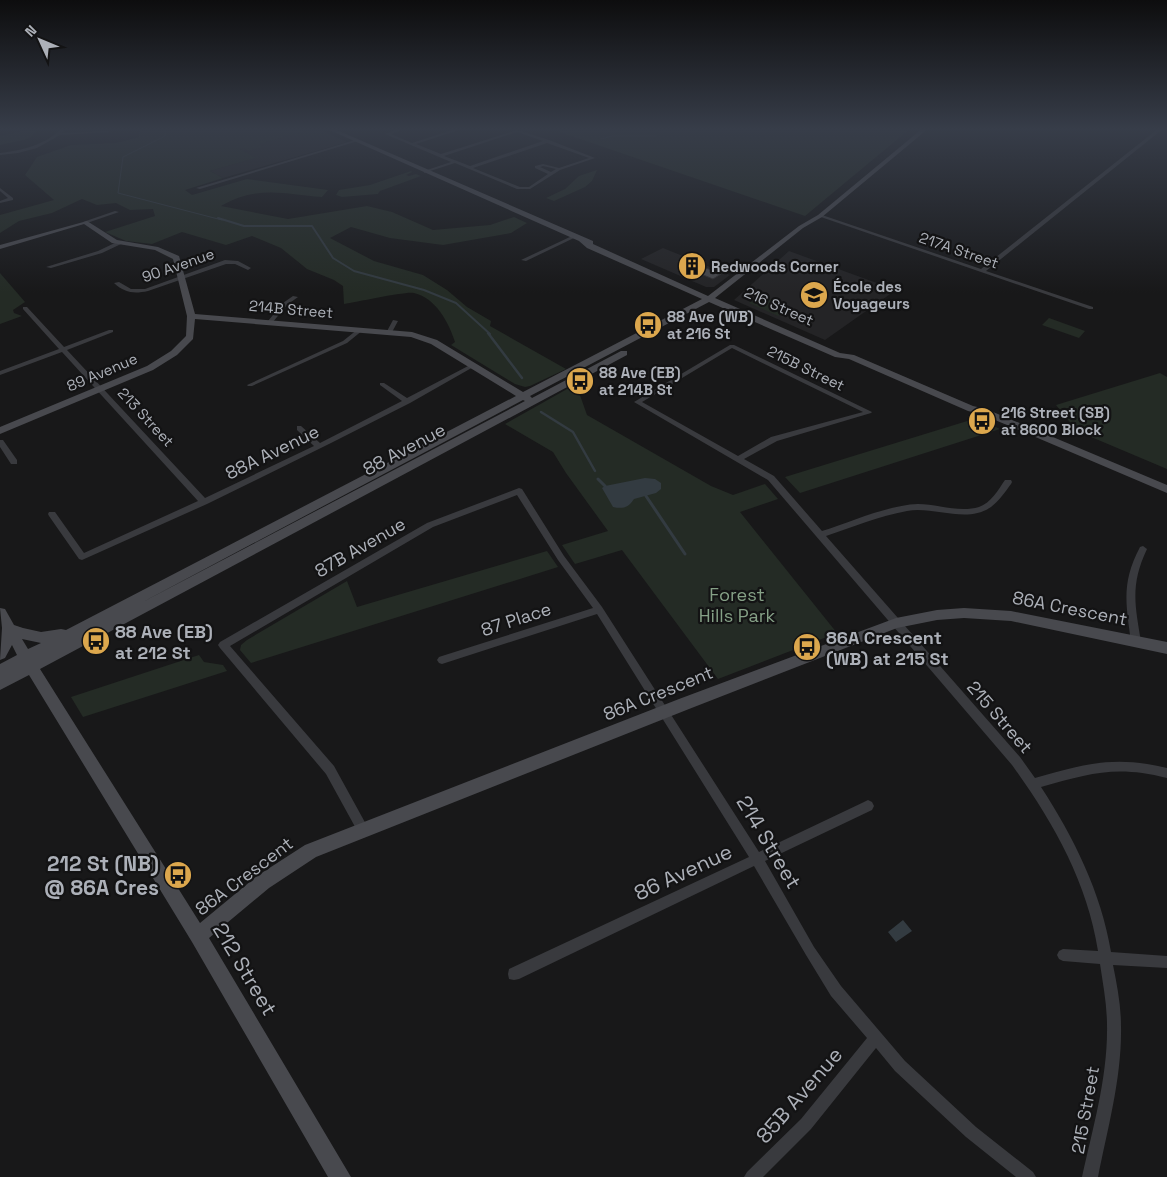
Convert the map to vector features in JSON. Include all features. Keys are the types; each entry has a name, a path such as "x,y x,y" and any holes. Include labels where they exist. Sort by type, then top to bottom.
{"main road":[{"name":"216 Street","path":"451,183 719,298 838,355 850,357 971,409 983,411 1167,489"},
{"name":"88 Avenue","path":"0,670 28,662 719,298 801,227 820,216 860,183"},
{"path":"0,247 85,222 109,239 119,243 160,248 176,258 191,316"},
{"name":"88 Avenue","path":"741,285 808,229 809,224"},
{"name":"216 Street","path":"583,241 690,290 719,298"},
{"path":"690,290 692,308"},
{"name":"88 Avenue","path":"0,684 28,662 81,628 528,399 692,308 719,298"},
{"name":"214B Street","path":"191,316 412,335 434,342 528,399"},
{"name":"89 Avenue","path":"0,431 150,368 174,354 190,337 191,316"},
{"name":"216 Street","path":"971,409 977,416 1167,498"},
{"path":"0,613 28,662"},
{"name":"86A Crescent","path":"198,936 271,877 311,851 896,623 937,615 964,613 1002,615 1036,620 1167,648"},
{"path":"8,628 27,637 42,638 56,636 81,628"},
{"path":"0,654 5,646 8,628"},
{"name":"212 Street","path":"28,662 198,936 340,1177"}],"street":[{"path":"198,188 215,183"},
{"path":"506,183 526,189 536,183"},
{"path":"982,271 1093,183"},
{"path":"0,189 11,199 0,202"},
{"path":"85,222 117,212"},
{"name":"217A Street","path":"820,216 1091,308"},
{"path":"524,260 574,237"},
{"path":"49,267 100,252 119,243"},
{"name":"90 Avenue","path":"117,283 126,291 132,293 229,262 239,263 248,268"},
{"path":"270,322 295,297"},
{"name":"213 Street","path":"25,308 204,502"},
{"path":"389,333 394,321"},
{"path":"250,385 345,342 360,330"},
{"path":"0,373 111,331"},
{"name":"215B Street","path":"637,402 732,346 869,412 774,438 739,459"},
{"name":"88A Avenue","path":"52,514 82,557 204,502 319,446 408,402 472,366"},
{"path":"382,384 408,402"},
{"name":"215 Street","path":"637,402 771,478 1016,761 1034,784 1063,830 1082,867 1099,918 1114,1011 1112,1060 1104,1111 1090,1177"},
{"path":"299,428 319,446"},
{"path":"0,442 14,462"},
{"path":"821,534 910,508 936,508 963,512 979,510 991,504 1008,482"},
{"name":"214 Street","path":"519,491 561,558 599,610 757,859 836,991 900,1066 958,1120 1028,1177"},
{"name":"87B Avenue","path":"223,645 430,525 519,491"},
{"path":"1136,642 1130,583 1133,570 1143,549"},
{"name":"87 Place","path":"442,660 599,610"},
{"path":"223,645 330,770 363,830"},
{"path":"1034,784 1090,768 1116,764 1141,766 1167,773"},
{"name":"86 Avenue","path":"514,974 868,806"},
{"path":"1063,955 1167,962"},
{"name":"85B Avenue","path":"752,1177 806,1124 875,1039"}],"shaded area":[{"path":"663,248 730,275 714,287 706,287 641,259"},
{"name":"École des Voyageurs","path":"789,251 896,290 825,340 734,300"},
{"path":"645,478 655,479 661,483 661,489 656,493 634,499 630,504 622,508 613,507 602,488 605,486"},
{"path":"903,920 912,931 896,942 888,932"}],"green space":[{"path":"34,183 207,183 185,190 192,195 234,183 276,183 328,190 322,197 270,192 258,193 234,199 221,206 288,219 367,206 392,212 433,230 490,225 514,217 527,223 511,233 443,245 390,238 351,227 330,238 374,261 423,275 447,290 467,307 491,321 490,326 566,369 530,386 525,387 515,384 451,345 455,342 445,319 429,300 422,296 409,293 344,304 343,286 334,280 307,269 281,248 252,236 226,245 182,232 152,244 126,241 105,232 155,216 153,209 130,210 116,203 97,205 82,199 52,213 19,221 0,233 0,215 54,200"},
{"path":"376,183 402,183 380,191 378,194 342,197 336,195 339,190"},
{"path":"572,183 590,183 554,201 546,198 565,189"},
{"path":"708,183 845,183 805,216"},
{"path":"0,273 25,302 13,310 14,313 22,316 0,324"},
{"path":"761,295 791,308 778,316 749,303"},
{"path":"1049,318 1085,331 1079,338 1042,325"},
{"path":"1160,373 1167,377 1167,469 1077,431 1056,405"},
{"name":"Forest Hills Park","path":"576,384 587,415 711,486 733,495 765,484 778,499 740,512 837,633 718,679 622,550 575,564 562,545 608,531 553,452 505,424"},
{"path":"977,418 1000,429 800,493 785,477"},
{"path":"547,551 558,567 251,663 240,650 241,645 247,640 347,581 357,607"},
{"path":"199,655 204,662 223,665 227,671 83,717 71,697"}],"building":[{"name":"Redwoods Corner","path":"686,260 721,274 713,279 684,267"}],"waterway":[{"path":"119,183 118,193 222,220"},
{"path":"218,218 244,226 312,226 333,258 354,271 424,290 456,303 490,334"},
{"path":"488,333 522,378"},
{"path":"541,412 573,432 595,471"},
{"path":"598,479 605,486"},
{"path":"646,496 685,554"}],"place":[{"name":"Redwoods Corner","path":"692,266"},
{"name":"École des Voyageurs","path":"814,295"},
{"name":"88 Ave (WB) at 216 St","path":"648,325"},
{"name":"88 Ave (EB) at 214B St","path":"580,381"},
{"name":"216 Street (SB) at 8600 Block","path":"982,421"},
{"name":"88 Ave (EB) at 212 St","path":"96,641"},
{"name":"86A Crescent (WB) at 215 St","path":"807,647"},
{"name":"212 St (NB) @ 86A Cres","path":"178,875"}]}
